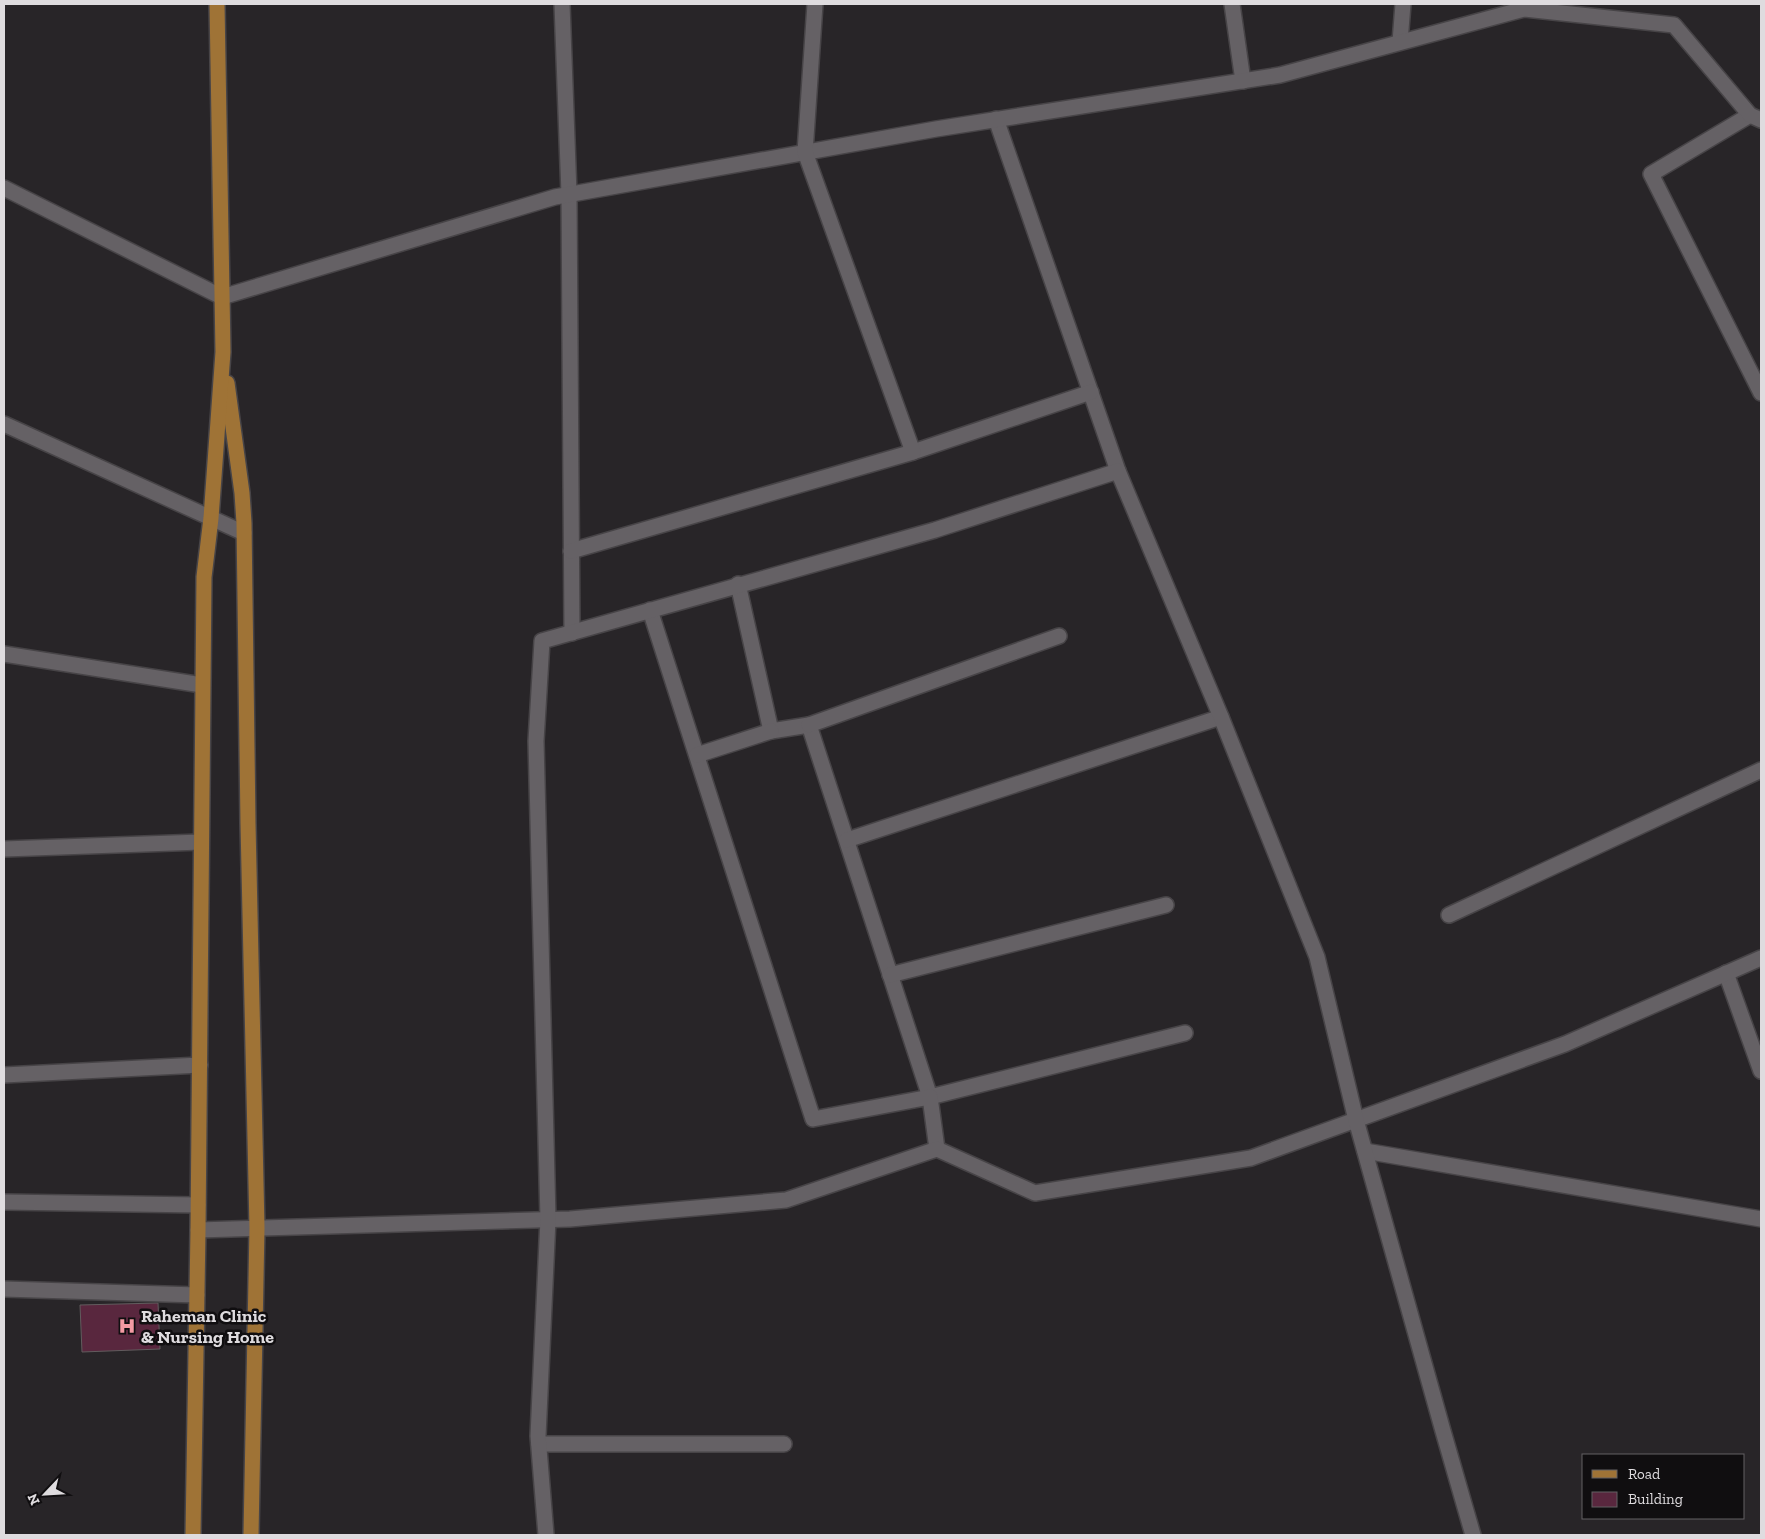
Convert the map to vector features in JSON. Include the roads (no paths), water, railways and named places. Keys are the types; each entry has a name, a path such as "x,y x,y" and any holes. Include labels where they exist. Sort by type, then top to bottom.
{"main road":[{"path":"193,1535 200,1065 204,577 223,352 217,4"},
{"path":"223,352 242,493 244,533 257,1228 251,1535"}],"street":[{"path":"562,4 569,194 572,633"},
{"path":"815,4 805,152 913,452"},
{"path":"1232,4 1243,81"},
{"path":"1400,42 1404,4"},
{"path":"4,186 222,297 536,202 569,194 996,119 1280,75 1525,6 1674,25 1756,117 1651,174 1761,393"},
{"path":"996,119 1118,471 1221,717 1318,957 1356,1120 1473,1535"},
{"path":"572,551 913,452 1091,392"},
{"path":"4,424 244,533"},
{"path":"546,1535 539,1444 548,1219 536,740 542,641 738,584 935,530 1118,471"},
{"path":"738,584 771,731"},
{"path":"650,610 813,1119 930,1097 1184,1033"},
{"path":"697,755 771,731 809,725 1059,636"},
{"path":"4,654 202,685"},
{"path":"847,840 1221,717"},
{"path":"809,725 930,1097 937,1149"},
{"path":"1449,915 1761,770"},
{"path":"4,849 201,842"},
{"path":"890,975 1166,905"},
{"path":"198,1230 570,1219 786,1200 937,1149 1035,1193 1251,1158 1565,1044 1761,958"},
{"path":"1726,973 1761,1071"},
{"path":"4,1075 200,1065"},
{"path":"1365,1151 1761,1219"},
{"path":"4,1202 198,1205"},
{"path":"4,1289 197,1295"},
{"path":"539,1444 784,1444"}],"place":[{"name":"Raheman Clinic & Nursing Home","path":"127,1326"}]}
